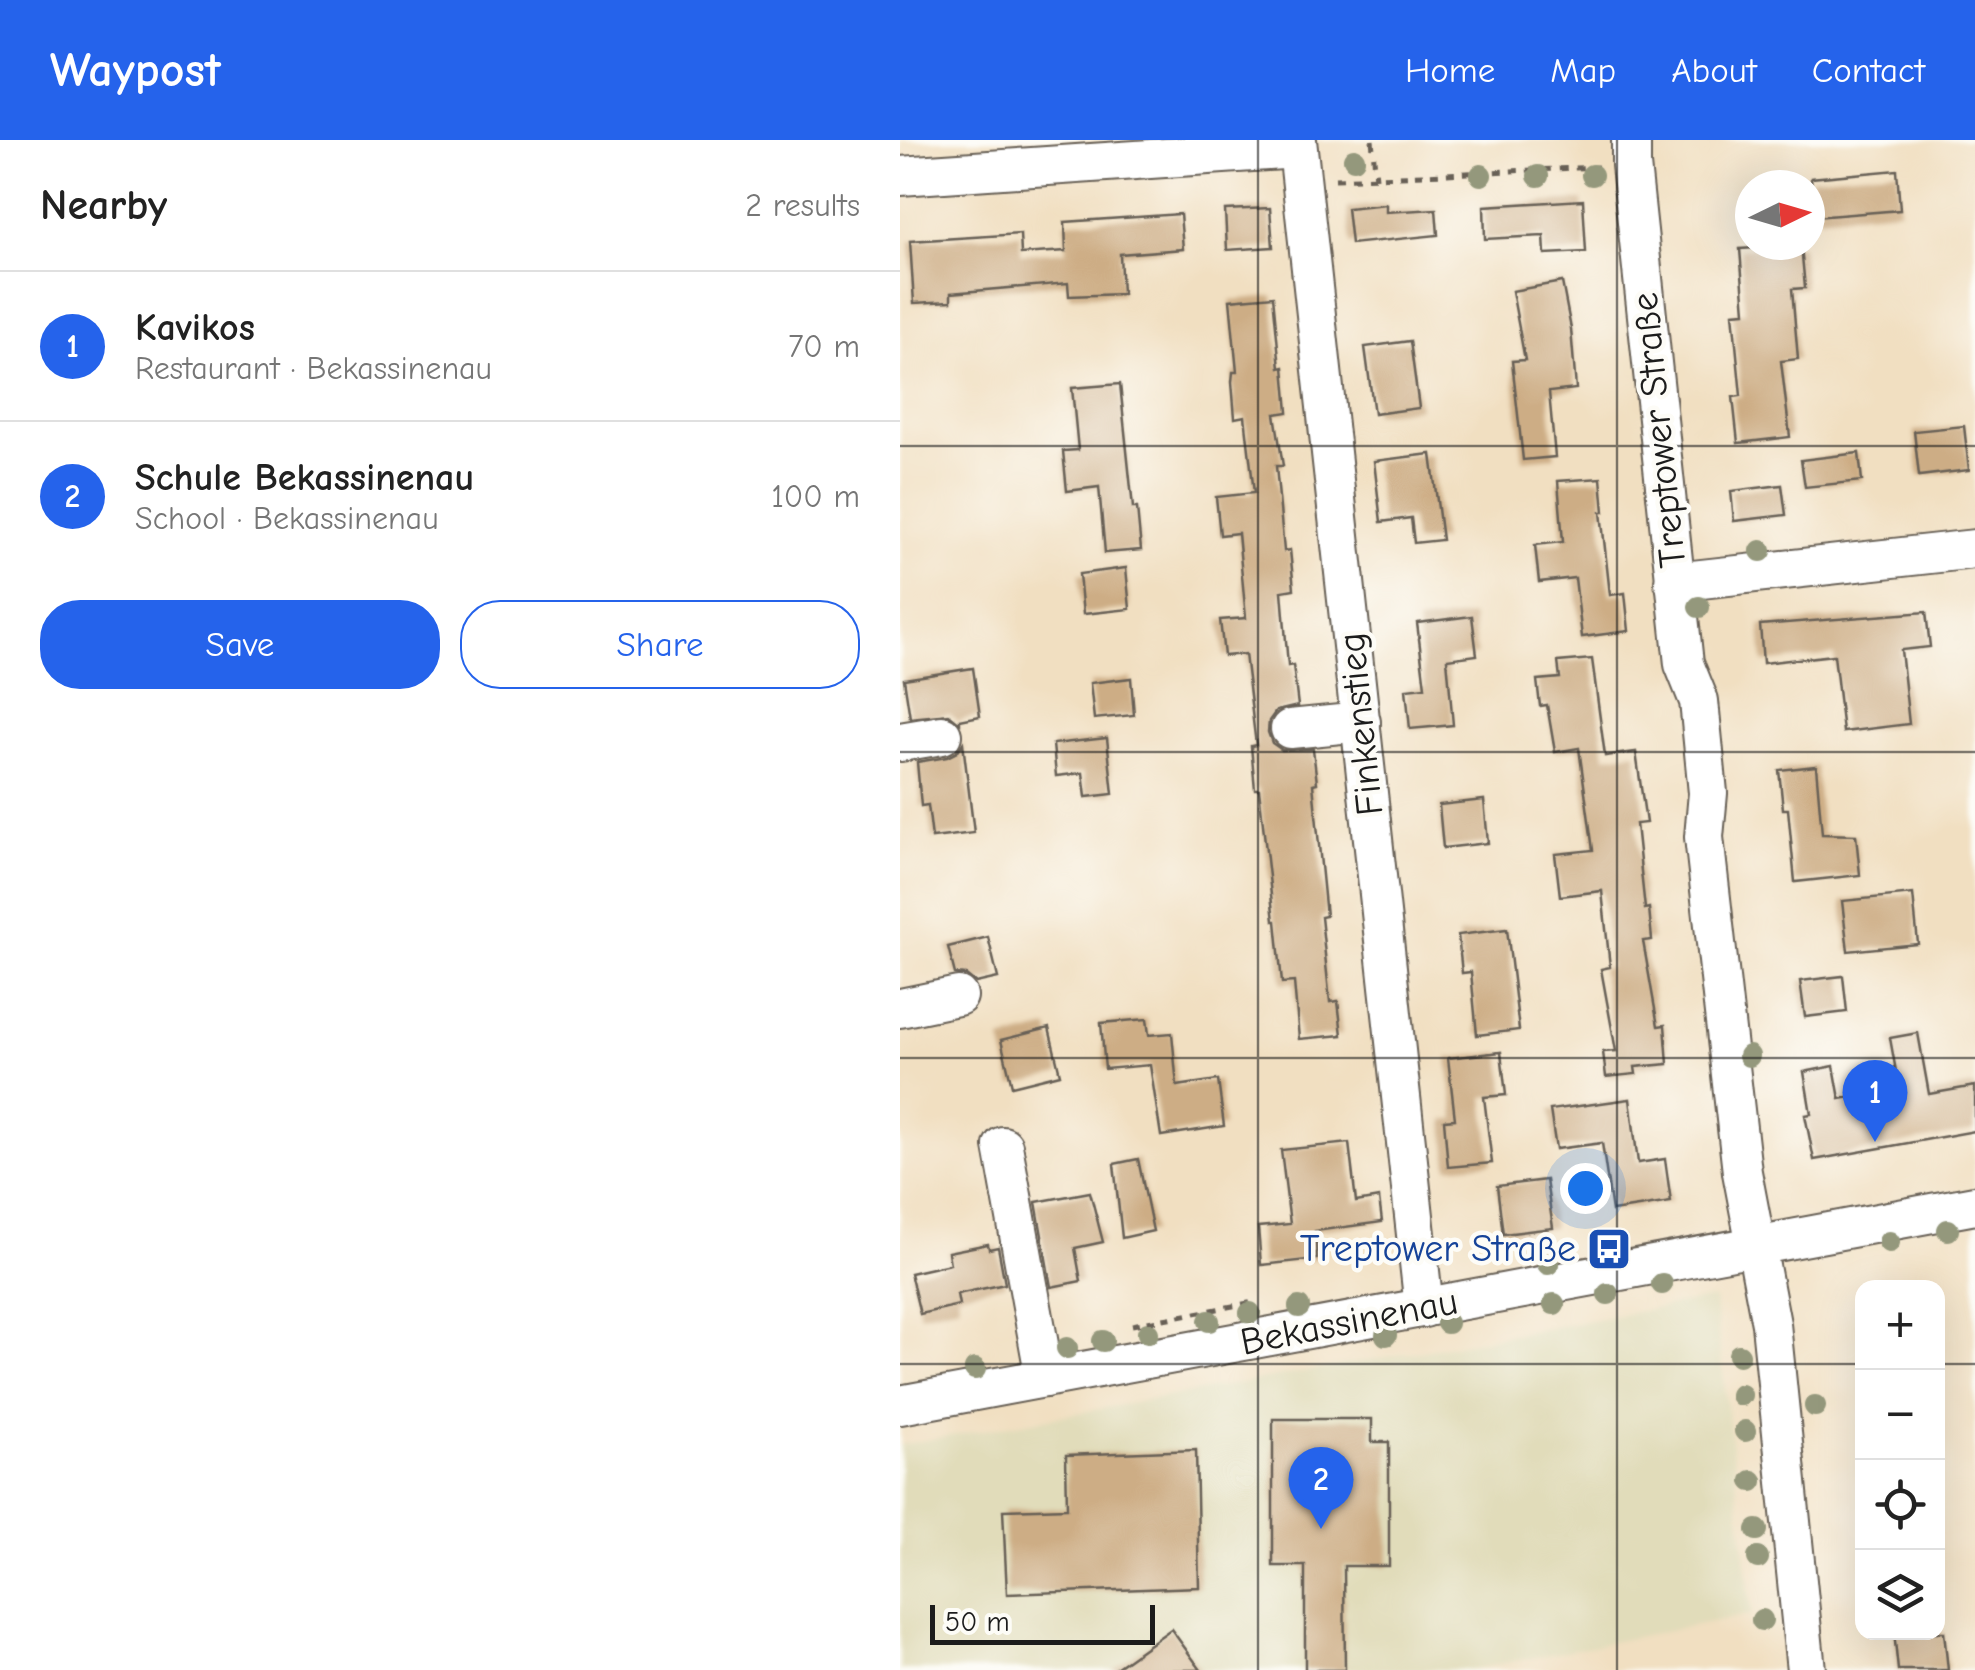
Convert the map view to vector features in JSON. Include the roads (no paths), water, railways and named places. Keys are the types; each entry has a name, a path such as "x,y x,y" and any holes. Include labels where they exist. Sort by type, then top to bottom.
{"street":[{"name":"Treptower Straße","path":"1631,152 1684,664 1699,701 1708,793 1704,836 1742,1172 1771,1324 1806,1670"},
{"path":"900,176 1299,156"},
{"name":"Finkenstieg","path":"1299,156 1424,1308"},
{"path":"1674,582 1975,549"},
{"path":"1290,729 1360,722"},
{"path":"900,742 942,735"},
{"path":"900,1008 958,996"},
{"path":"1003,1146 1045,1378"},
{"name":"Bekassinenau","path":"900,1405 1975,1206"}],"place":[{"name":"Kavikos","path":"1875,1142"},
{"name":"Treptower Straße","path":"1609,1249"},
{"name":"Schule Bekassinenau","path":"1321,1529"}]}
